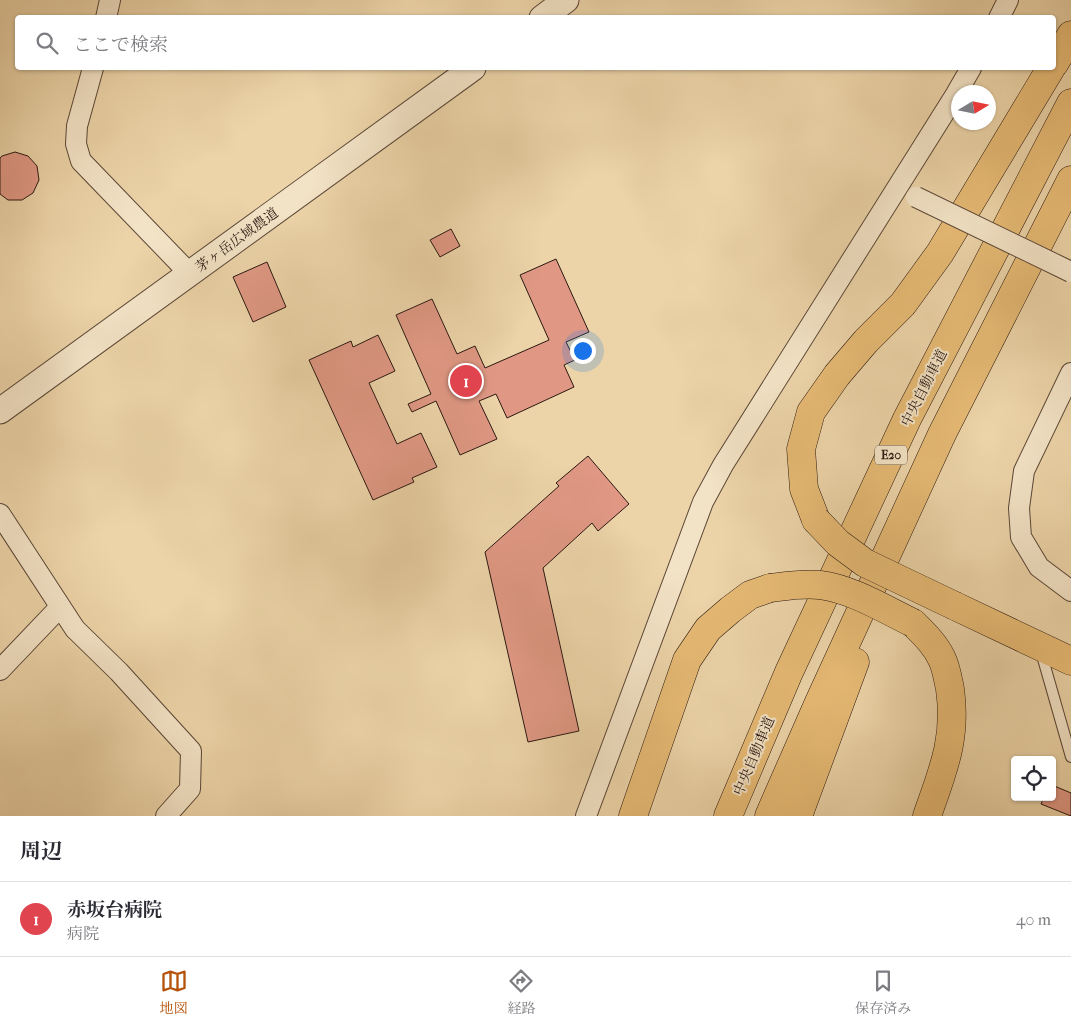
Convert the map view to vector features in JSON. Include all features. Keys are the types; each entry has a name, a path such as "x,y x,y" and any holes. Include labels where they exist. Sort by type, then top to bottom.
{"highway":[{"path":"1056,61 1071,35"},
{"path":"1050,70 940,254 903,304 866,340 837,375 811,412 801,449 804,489 816,520 838,543 865,564 1071,662"},
{"name":"中央自動車道","path":"728,816 790,672 908,419 1071,103"},
{"name":"E20","path":"769,816 942,434 1071,180"},
{"path":"798,816 942,434"},
{"path":"633,816 686,660 708,629 750,595 770,588 802,584 822,585 851,594 913,623 930,640 942,659 952,706 952,728 950,748 927,816"}],"street":[{"path":"107,15 110,0"},
{"path":"546,15 566,0"},
{"path":"1000,15 1008,0"},
{"path":"92,70 77,126 76,144 81,161 190,274"},
{"name":"茅ヶ岳広域農道","path":"0,411 470,70"},
{"path":"586,816 703,502 723,465 970,70"},
{"path":"900,183 916,197 1071,272"},
{"path":"1071,372 1024,471 1019,508 1021,537 1039,567 1071,591"},
{"path":"0,514 75,629 119,672 191,751 190,789 166,816"},
{"path":"0,670 60,607"}],"lane":[{"path":"1039,646 1071,757"}],"building":[{"path":"15,152 28,156 37,166 39,180 33,193 22,200 8,200 0,194 0,158"},
{"path":"451,229 460,246 440,257 430,240"},
{"path":"556,259 589,332 566,342 575,360 564,365 574,387 507,418 496,394 479,401 497,439 460,455 436,401 412,412 408,404 431,394 396,315 432,299 457,354 475,346 485,368 549,340 520,275"},
{"path":"267,262 286,307 253,322 233,277"},
{"path":"378,335 395,371 369,383 397,444 421,433 437,467 412,478 414,482 373,500 309,360 351,341 353,347"},
{"path":"588,456 629,504 598,531 592,523 543,568 579,731 528,742 485,552 559,486 556,483"},
{"path":"1056,787 1071,793 1071,816 1041,804 1042,801 1056,801"}],"place":[{"name":"赤坂台病院","path":"466,381"}]}
